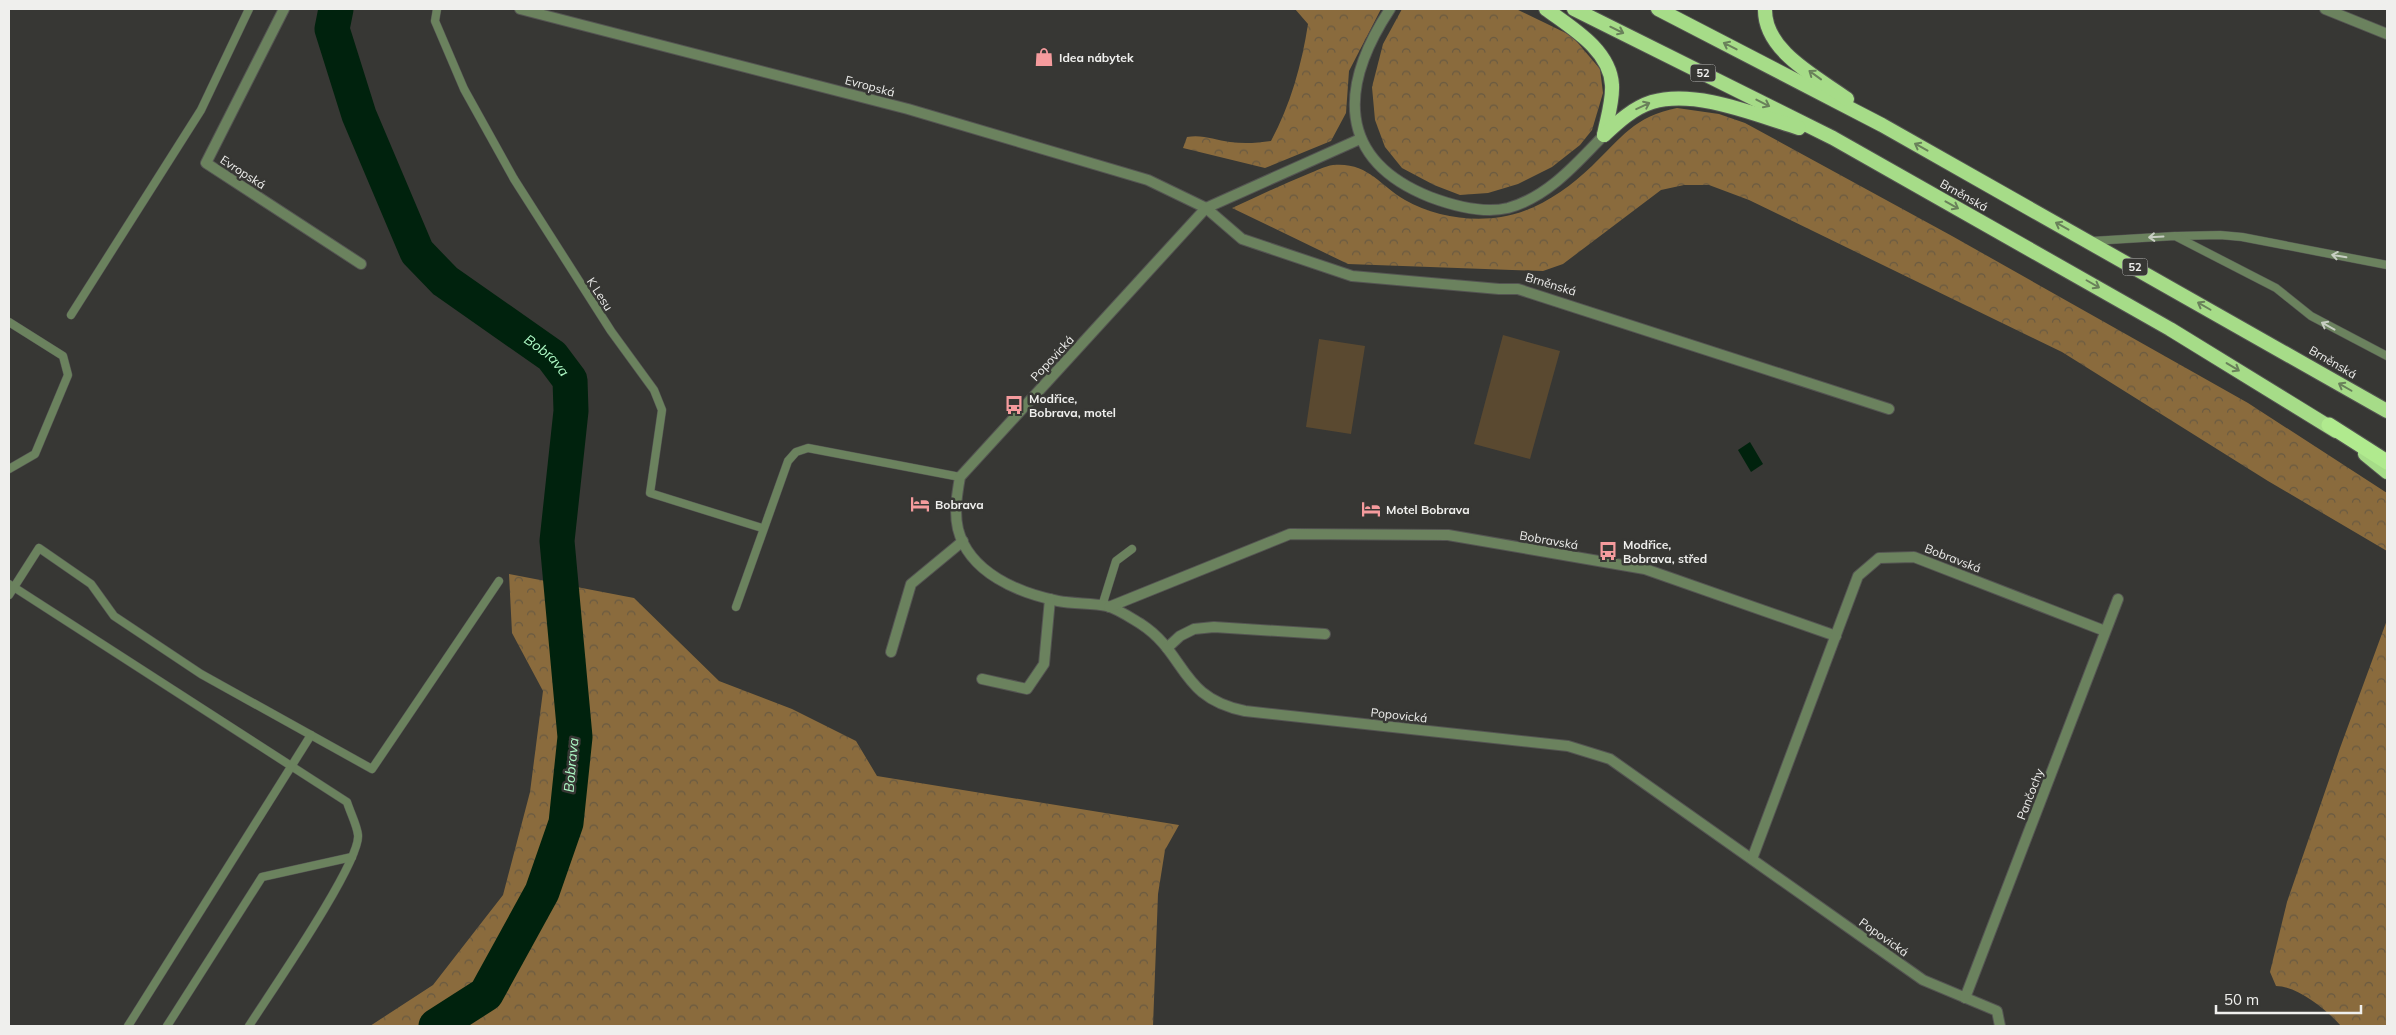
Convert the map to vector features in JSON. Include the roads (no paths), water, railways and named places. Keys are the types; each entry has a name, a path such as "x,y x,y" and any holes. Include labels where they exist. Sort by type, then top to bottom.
{"highway":[{"path":"1546,9 1589,42 1608,68 1612,85 1604,135"},
{"name":"Brněnská","path":"1574,9 1833,138 2107,292 2329,425 2387,472"},
{"name":"Brněnská","path":"1658,9 1882,125 2387,411"},
{"path":"1765,9 1768,29 1775,44 1784,53 1882,125"},
{"path":"1604,135 1641,107 1662,100 1681,99 1717,104 1833,138"},
{"path":"2329,425 2387,462"}],"street":[{"name":"Evropská","path":"284,9 206,163 361,264"},
{"name":"Evropská","path":"520,9 908,109 1148,180 1206,208"},
{"path":"1390,9 1371,40 1360,71 1355,112 1360,139 1376,163 1417,192 1464,207 1485,210 1508,208 1538,194 1570,170 1604,135"},
{"path":"2325,9 2387,34"},
{"path":"1206,208 1360,139"},
{"name":"Brněnská","path":"1206,208 1242,239 1352,276 1518,289 1889,408"},
{"name":"Popovická","path":"1206,208 960,476 956,511 958,528 962,541 981,564 1001,581 1022,591 1050,599 1106,606 1150,631 1167,648 1186,676 1200,691 1221,705 1232,708 1568,746 1610,758 1923,980 1997,1011 2000,1026"},
{"name":"Bobravská","path":"1106,606 1290,534 1448,535 1645,569 1836,636 1858,576 1879,558 1914,557 2106,631"},
{"path":"891,652 911,584 962,541"},
{"path":"982,679 1027,689 1044,664 1050,599"},
{"name":"Pančochy","path":"1965,998 2118,599"},
{"path":"1167,648 1180,636 1194,629 1214,627 1325,634"},
{"path":"1752,859 1836,636"}],"lane":[{"path":"71,315 201,110 249,9"},
{"name":"K Lesu","path":"438,9 435,21 464,89 514,179 611,331 654,390 662,410 650,493 762,528"},
{"path":"2175,236 2276,288 2311,316 2387,356"},
{"path":"2089,241 2175,236 2234,236 2387,265"},
{"path":"9,322 64,356 68,375 36,454 9,468"},
{"path":"736,607 762,528 788,461 796,452 808,448 960,476"},
{"path":"9,595 11,586 39,548 91,584 114,616 201,674 372,769 499,581"},
{"path":"1106,606 1116,562 1132,549"},
{"path":"11,586 347,802 358,836 352,857 331,897 249,1026"},
{"path":"128,1026 312,735"},
{"path":"167,1026 262,877 352,857"}],"waterway":[{"name":"Bobrava","path":"336,9 332,29 359,115 417,252 445,281 552,356 570,380 571,411 557,541 575,737 566,823 542,892 486,994 436,1026"}],"place":[{"name":"Idea nábytek","path":"1044,57"},
{"name":"Modřice, Bobrava, motel","path":"1014,405"},
{"name":"Bobrava","path":"920,504"},
{"name":"Motel Bobrava","path":"1371,509"},
{"name":"Modřice, Bobrava, střed","path":"1608,551"}]}
